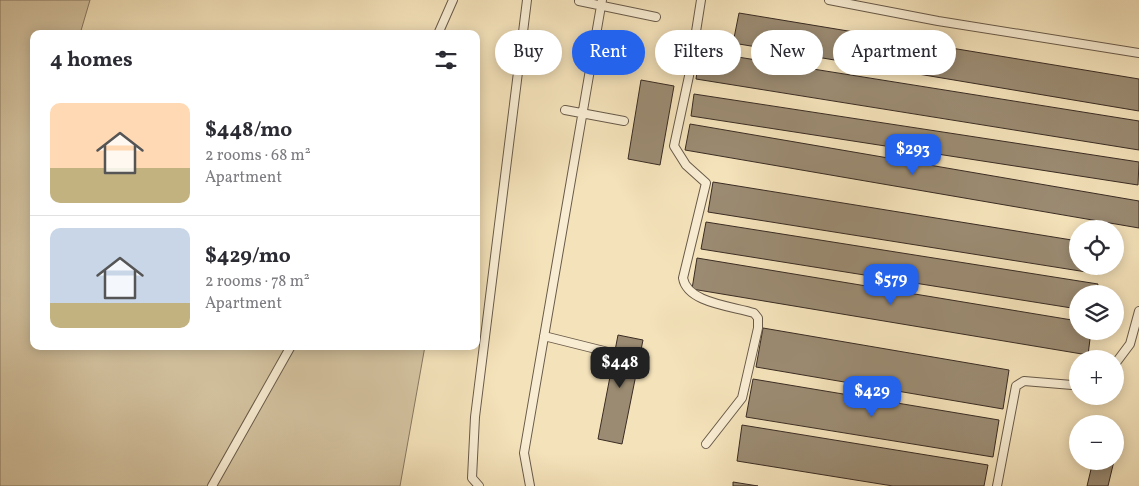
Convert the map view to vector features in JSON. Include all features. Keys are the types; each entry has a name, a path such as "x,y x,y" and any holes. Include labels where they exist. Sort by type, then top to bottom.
{"lane":[{"path":"440,30 453,0"},
{"path":"479,486 472,478 475,418 527,0"},
{"path":"530,486 524,453 602,0"},
{"path":"701,0 689,76 674,146 686,165 706,183 683,278 684,288 695,297 754,312 758,318 758,328 742,398 706,444"},
{"path":"829,0 938,21 1139,53"},
{"path":"579,1 656,17"},
{"path":"565,110 624,121"},
{"path":"1124,352 1130,344 1139,311"},
{"path":"544,336 608,352"},
{"path":"212,486 289,350"},
{"path":"997,486 1016,386 1024,381 1069,384"}],"shaded area":[{"path":"0,0 90,0 81,30 30,30 30,350 424,350 400,486 0,486"}],"building":[{"path":"739,13 842,30 833,30 833,60 823,58 823,30 751,30 751,46 741,44 741,30 736,30"},
{"path":"956,49 1139,79 1139,111 924,75 956,75"},
{"path":"741,58 751,59 751,75 823,75 823,71 833,72 833,75 851,75 1139,121 1139,150 696,79 697,75 741,75"},
{"path":"641,80 674,86 660,165 628,159"},
{"path":"694,94 1139,162 1138,185 691,116"},
{"path":"690,124 1139,201 1139,228 1124,225 1124,220 1092,220 685,150"},
{"path":"713,182 1069,240 1069,269 708,212"},
{"path":"706,222 1098,284 1069,285 1069,308 701,249"},
{"path":"697,258 1069,320 1069,340 1090,340 1089,350 1069,350 1069,352 692,289"},
{"path":"763,328 1009,370 1003,409 756,367"},
{"path":"618,335 643,340 622,444 598,439"},
{"path":"753,379 999,420 993,457 746,417"},
{"path":"742,425 988,465 984,486 893,486 737,461"},
{"path":"1091,470 1112,470 1108,486 1087,486"},
{"path":"733,482 758,486 733,486"}]}
